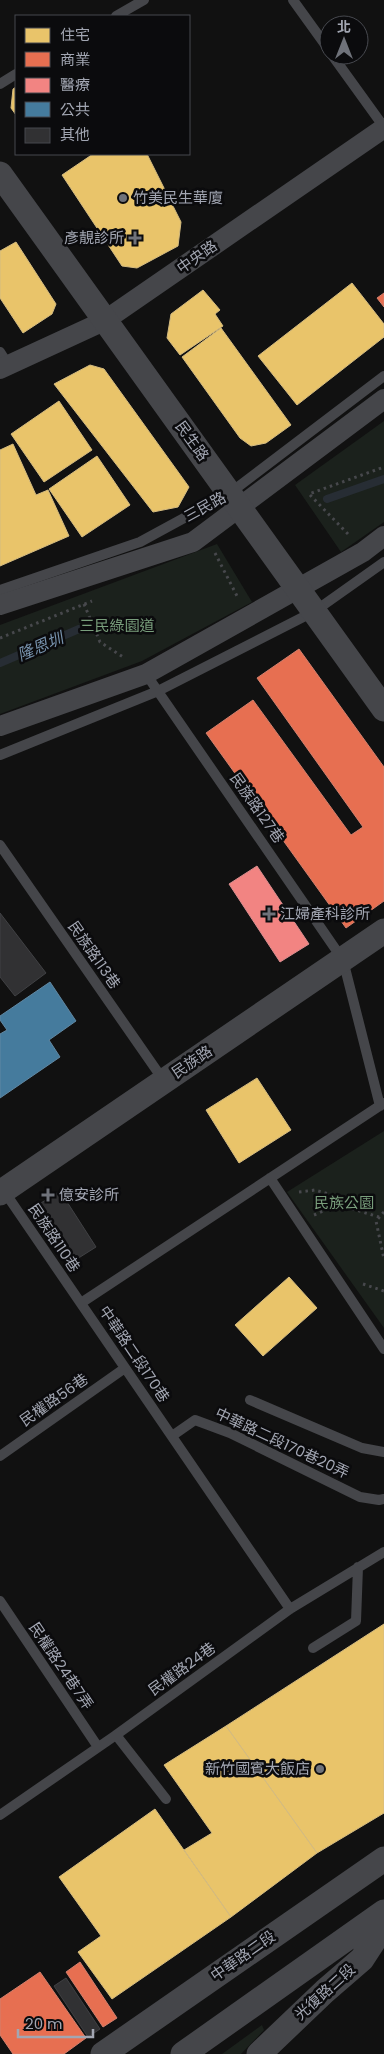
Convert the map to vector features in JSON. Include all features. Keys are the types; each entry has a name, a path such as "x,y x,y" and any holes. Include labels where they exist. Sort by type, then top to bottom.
{"street":[{"name":"中央路","path":"3,362 104,321 384,127"},
{"name":"民生路","path":"0,174 104,321 235,500 296,589 315,612 384,709"},
{"name":"三民路","path":"0,605 193,542 235,500 384,400"},
{"path":"0,726 146,674 363,552 384,536"},
{"name":"民族路","path":"2,1192 384,931"},
{"name":"中華路二段","path":"103,2054 384,1859"},
{"path":"182,2054 384,1912"},
{"name":"光復路二段","path":"259,2054 274,2045 325,1991 362,1959 384,1925"}],"lane":[{"path":"118,15 144,0"},
{"path":"293,0 319,36"},
{"path":"339,65 384,127"},
{"path":"0,84 15,75"},
{"name":"三民路","path":"0,590 140,542 235,500 384,376"},
{"path":"0,755 158,691 315,612 384,562"},
{"name":"民族路127巷","path":"146,674 344,960"},
{"name":"民族路113巷","path":"0,846 164,1081"},
{"path":"344,960 382,1104"},
{"name":"中華路二段170巷","path":"290,1609 81,1303 382,1104"},
{"path":"270,1178 384,1349"},
{"name":"民族路110巷","path":"2,1192 81,1303"},
{"name":"民權路56巷","path":"0,1456 125,1368"},
{"name":"中華路二段170巷20弄","path":"250,1400 362,1448 384,1452"},
{"name":"中華路二段170巷20弄","path":"172,1436 195,1420 230,1432 360,1497 384,1499"},
{"name":"民權路24巷","path":"0,1815 116,1735 290,1609 384,1552"},
{"path":"313,1648 356,1621 358,1567"},
{"name":"民權路24巷7弄","path":"0,1601 98,1747"},
{"path":"116,1735 166,1799"}],"path":[{"path":"353,540 308,494 384,467"},
{"path":"206,555 214,551 239,601"},
{"path":"72,581 100,642 124,657 132,656"},
{"path":"0,638 93,601"},
{"path":"282,1195 315,1190 332,1195 342,1203 364,1214 379,1217"},
{"path":"292,1211 310,1216 342,1203"},
{"path":"384,1212 376,1221 384,1259"}],"green space":[{"path":"384,421 384,522 341,552 295,485"},
{"name":"三民綠園道","path":"217,544 252,602 142,661 0,714 0,625"},
{"name":"民族公園","path":"384,1131 384,1328 287,1192"},
{"path":"262,2025 264,2030 241,2054 222,2054"}],"building: 住宅":[{"path":"15,88 15,114 11,108 13,89"},
{"name":"竹美民生華廈","path":"92,155 148,155 181,222 178,246 137,268 122,266 62,175"},
{"path":"16,242 56,304 52,314 23,333 0,298 0,251"},
{"path":"352,283 384,324 384,337 297,405 258,356"},
{"path":"203,290 220,310 215,314 223,326 180,355 167,338 171,314"},
{"path":"221,328 291,425 266,443 251,446 240,438 182,357"},
{"path":"90,365 104,369 189,487 178,507 153,512 54,384"},
{"path":"59,401 92,450 44,482 11,434"},
{"path":"13,444 36,495 48,490 69,536 0,566 0,450"},
{"path":"97,456 130,505 82,537 49,489"},
{"path":"257,1078 291,1130 239,1163 206,1110"},
{"path":"289,1277 317,1308 263,1356 235,1325"},
{"name":"新竹國賓大飯店","path":"384,1624 384,1813 317,1853 226,1726"},
{"path":"226,1726 317,1853 231,1917 184,1850 212,1833 164,1765"},
{"path":"155,1809 231,1917 112,1999 78,1952 101,1936 59,1877"}],"building: 商業":[{"path":"384,293 384,307 377,298"},
{"path":"299,649 384,767 384,901 346,928 206,733 253,700 351,835 363,827 257,678"},
{"path":"80,1962 117,2018 103,2027 66,1972"},
{"path":"40,1972 86,2038 64,2054 13,2054 0,2035 0,1999"}],"building: 醫療":[{"name":"江婦產科診所","path":"257,866 309,944 280,962 229,884"}],"building: 公共":[{"path":"50,982 76,1021 49,1040 60,1057 0,1098 0,1034 7,1030 0,1020 0,1016"}],"building: 其他":[{"path":"0,913 46,973 15,996 0,977"},
{"path":"60,1191 96,1247 69,1264 33,1208"},
{"path":"66,1978 100,2029 88,2037 54,1986"}],"waterway":[{"name":"隆恩圳","path":"327,499 384,479"},
{"name":"隆恩圳","path":"0,663 79,629"}],"place":[{"name":"竹美民生華廈","path":"123,198"},
{"name":"彥靚診所","path":"135,238"},
{"name":"江婦產科診所","path":"269,914"},
{"name":"億安診所","path":"48,1195"},
{"name":"新竹國賓大飯店","path":"320,1769"}]}
